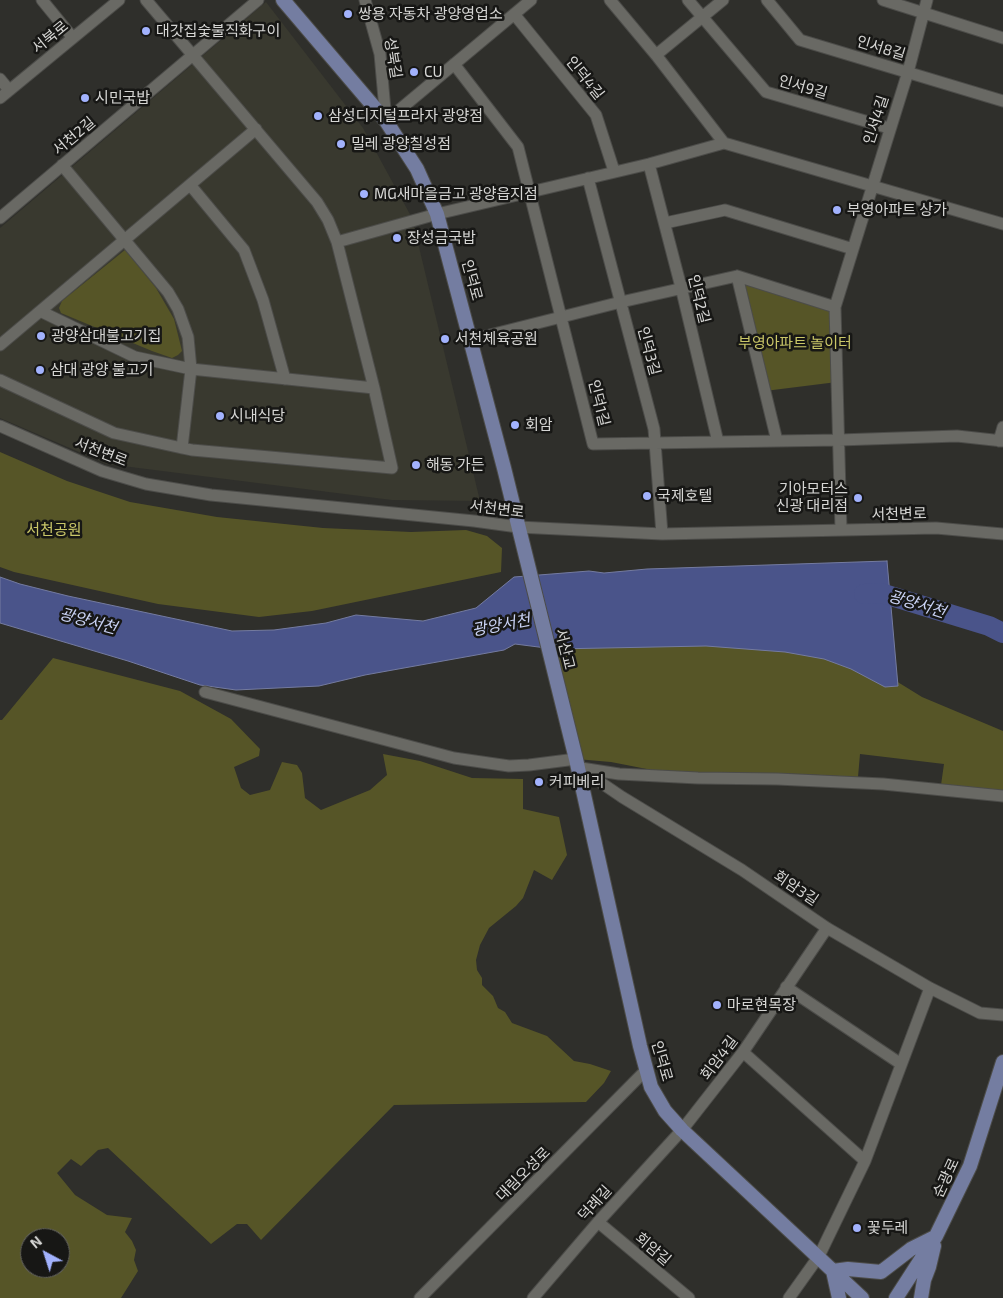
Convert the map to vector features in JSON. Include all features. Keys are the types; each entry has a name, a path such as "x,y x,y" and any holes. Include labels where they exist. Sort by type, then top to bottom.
{"main road":[{"name":"인덕로","path":"283,0 386,121 417,170 438,214 525,554"},
{"name":"서산교","path":"525,554 576,760"},
{"name":"인덕로","path":"576,760 651,1087 658,1100 682,1130 862,1298"},
{"name":"순광로","path":"896,1298 936,1236 970,1166 1003,1062"},
{"path":"838,1298 833,1271 848,1269 881,1272 911,1249 936,1236"},
{"path":"921,1298 936,1236"}],"street":[{"path":"42,0 73,38"},
{"name":"서북로","path":"0,98 119,0"},
{"path":"0,380 114,433 192,450 392,468 337,242 328,220 317,202 146,0"},
{"name":"서천2길","path":"0,218 258,0"},
{"name":"성북길","path":"365,0 380,54 386,121"},
{"path":"386,121 531,0"},
{"path":"610,0 656,55 724,143"},
{"name":"인서9길","path":"688,0 766,92 889,128"},
{"path":"656,55 723,0"},
{"name":"인서8길","path":"767,0 800,40 1003,101"},
{"path":"883,0 1003,38"},
{"name":"인서4길","path":"841,530 835,307 889,128 908,72 927,0"},
{"name":"인덕4길","path":"514,14 596,115 614,171"},
{"path":"454,64 518,147 530,192"},
{"path":"0,79 9,90"},
{"path":"0,345 42,312 256,129"},
{"path":"337,242 438,214 649,164 724,143 1003,224"},
{"name":"인덕2길","path":"649,164 718,442"},
{"path":"62,165 168,292 178,308 188,337 191,369 182,448"},
{"name":"인덕3길","path":"588,178 654,429 662,534"},
{"path":"191,186 244,250 263,300 285,379"},
{"name":"인덕1길","path":"530,192 593,444 957,436 1001,441"},
{"path":"664,222 725,210 853,249"},
{"path":"470,340 681,287 737,276 835,307"},
{"path":"737,276 777,440"},
{"path":"42,312 135,357 191,369 374,388"},
{"name":"서천변로","path":"0,426 102,471 146,484 211,495 518,527 662,534 936,528 1003,534"},
{"path":"1001,441 1003,427"},
{"path":"204,692 454,758 509,766 576,760 620,774 883,784 1003,796"},
{"name":"회암3길","path":"576,760 622,797 742,870 827,928 930,988 980,1013 1003,1015"},
{"name":"회암4길","path":"682,1130 743,1052 827,928"},
{"path":"786,987 901,1064"},
{"path":"789,1298 819,1256 865,1162 930,988"},
{"path":"743,1052 865,1162"},
{"name":"대림오성로","path":"420,1298 646,1070"},
{"name":"덕례길","path":"536,1297 598,1222 682,1130"},
{"name":"회암길","path":"598,1222 689,1298"}],"shaded area":[{"path":"266,2 363,128 412,218 480,501 392,500 107,464 0,418 0,228"}],"green space":[{"path":"125,250 156,288 174,319 182,351 172,358 61,313 59,308 62,301"},
{"name":"부영아파트 놀이터","path":"737,276 835,307 837,382 765,391"},
{"name":"서천공원","path":"0,452 67,481 130,502 217,517 323,528 411,532 466,530 487,536 502,548 501,572 312,611 259,617 158,604 14,572 0,567"},
{"path":"740,642 832,654 875,668 922,697 1003,731 1003,794 941,785 944,764 860,754 858,777 801,774 662,772 611,762 576,759 554,649"},
{"path":"53,658 180,691 231,719 260,749 259,756 234,767 241,788 250,795 270,790 282,762 297,765 302,773 305,798 321,810 370,790 387,775 383,754 420,761 472,778 523,779 523,809 559,817 567,855 552,880 534,870 523,898 489,928 480,945 476,960 477,970 482,978 482,985 493,996 498,1008 505,1012 512,1023 547,1036 574,1061 611,1071 604,1083 586,1102 394,1105 261,1240 247,1224 237,1224 211,1244 108,1148 98,1150 81,1166 71,1159 57,1173 75,1195 107,1215 132,1218 125,1232 136,1250 134,1260 138,1271 121,1298 0,1298 0,720 2,720"}],"water":[{"path":"887,561 898,686 885,687 851,669 824,659 785,652 706,646 554,649 515,644 504,650 365,675 319,686 236,690 200,685 128,661 0,623 0,577 68,596 232,631 274,630 326,623 356,615 423,621 476,608 514,577 589,571 604,573 647,569"}],"waterway":[{"name":"광양서천","path":"864,594 881,593 989,626 1003,633"}],"place":[{"name":"쌍용 자동차 광양영업소","path":"348,14"},
{"name":"대갓집숯불직화구이","path":"146,31"},
{"name":"CU","path":"414,72"},
{"name":"시민국밥","path":"85,98"},
{"name":"삼성디지털프라자 광양점","path":"318,116"},
{"name":"밀레 광양칠성점","path":"341,144"},
{"name":"MG새마을금고 광양읍지점","path":"364,194"},
{"name":"부영아파트 상가","path":"837,210"},
{"name":"장성금국밥","path":"397,238"},
{"name":"광양삼대불고기집","path":"41,336"},
{"name":"서천체육공원","path":"445,339"},
{"name":"삼대 광양 불고기","path":"40,370"},
{"name":"시내식당","path":"220,416"},
{"name":"회암","path":"515,425"},
{"name":"해동 가든","path":"416,465"},
{"name":"국제호텔","path":"647,496"},
{"name":"기아모터스 신광 대리점","path":"858,498"},
{"name":"커피베리","path":"539,782"},
{"name":"마로현목장","path":"717,1005"},
{"name":"꽃두레","path":"857,1228"}]}
